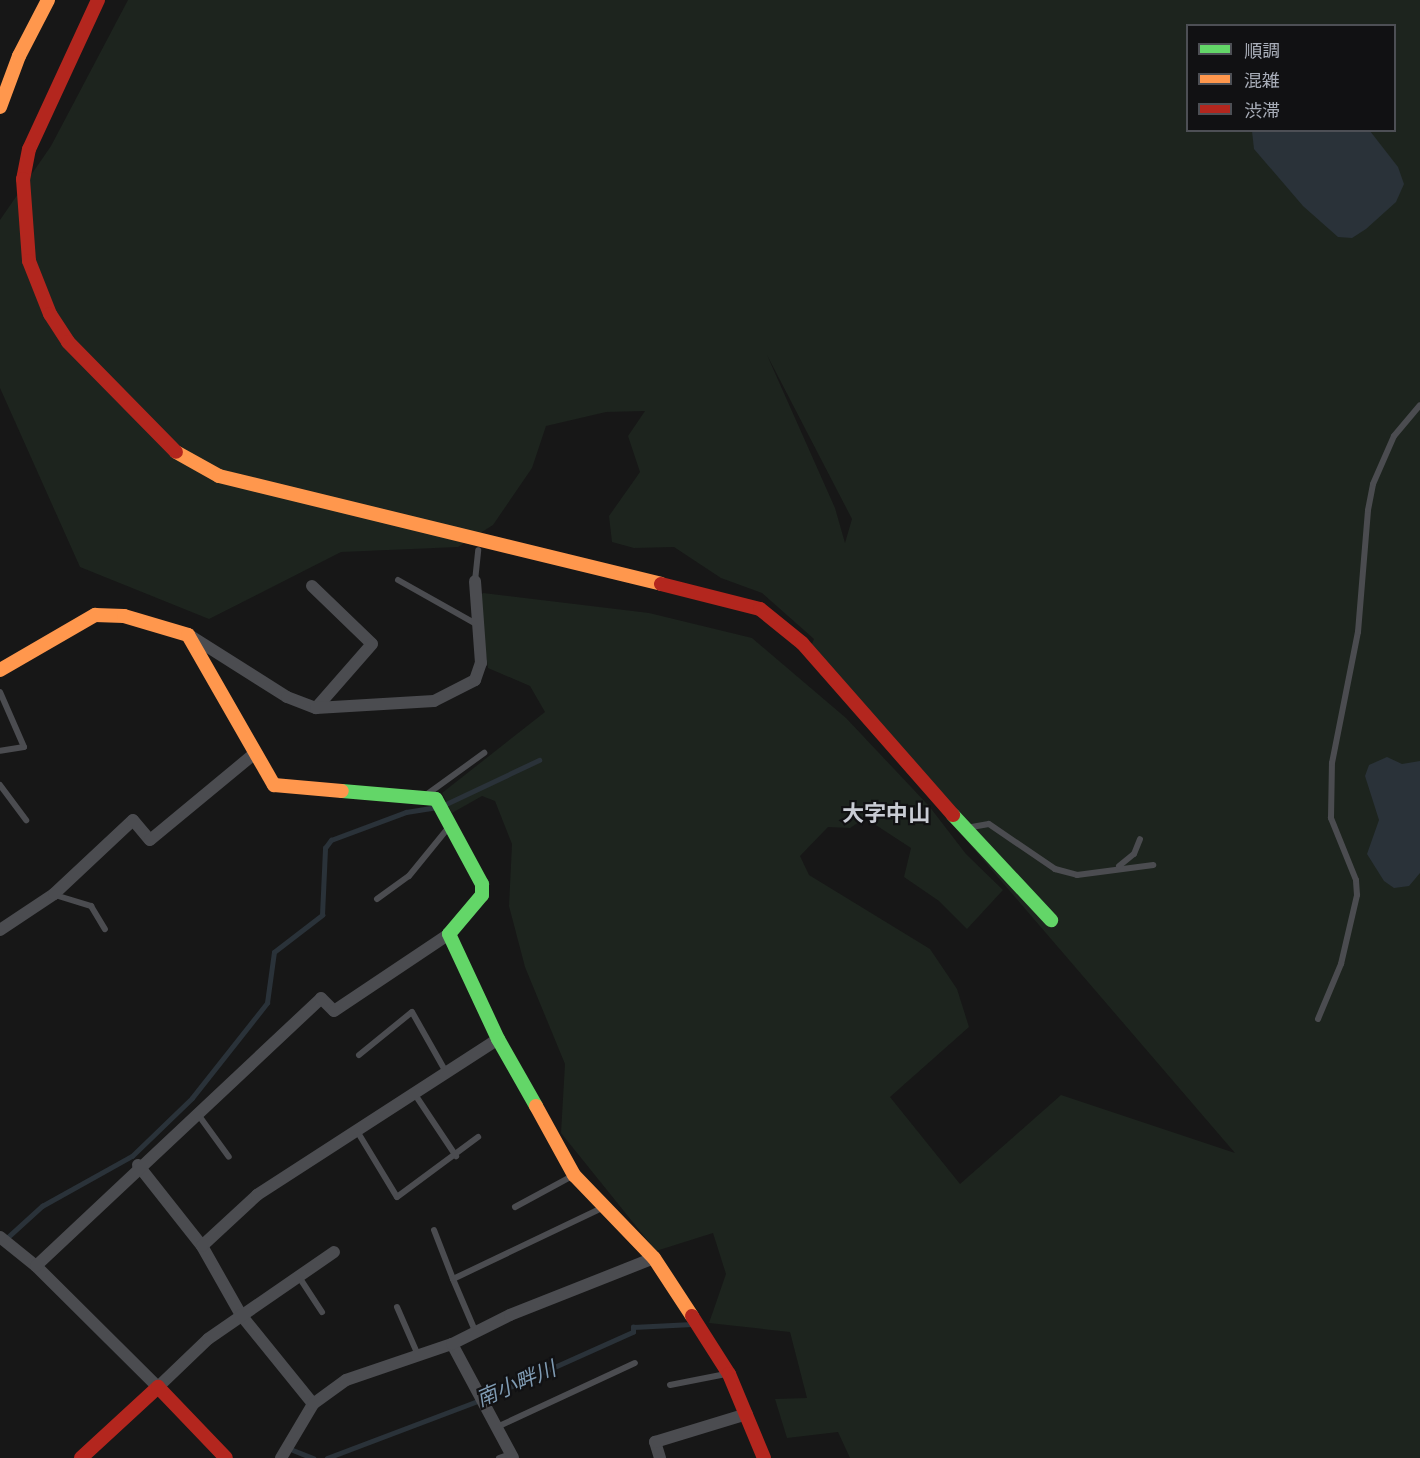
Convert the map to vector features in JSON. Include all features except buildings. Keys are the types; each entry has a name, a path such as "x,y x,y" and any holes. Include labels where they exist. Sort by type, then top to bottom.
{"main road":[{"path":"0,107 48,0"},
{"path":"98,0 40,121 23,179 23,223 29,261 50,314 68,342 190,462 219,476 464,533 760,609 802,643 964,829 1051,920"},
{"path":"0,670 95,615 124,616 188,635 274,785 436,799 482,884 482,895 449,934 498,1039 574,1175 654,1258 729,1374 764,1458"},
{"path":"81,1458 158,1387 226,1458"}],"street":[{"path":"188,635 287,698 316,708 434,701 476,680 481,663 476,624 475,581"},
{"path":"312,586 372,644 316,708"},
{"path":"0,930 54,894 133,820 150,840 254,753"},
{"path":"36,1266 138,1165 321,998 334,1011 449,934"},
{"path":"202,1246 257,1195 498,1039"},
{"path":"138,1165 202,1246 241,1315 313,1404"},
{"path":"0,1237 36,1266 158,1387 208,1340 334,1252"},
{"path":"281,1458 313,1404 356,1375 419,1357 476,1334 510,1315 654,1258"},
{"path":"452,1344 495,1428 507,1457"},
{"path":"660,1458 655,1442 747,1413"}],"lane":[{"path":"1318,1019 1344,955 1357,895 1356,880 1330,812 1332,763 1358,632 1368,510 1374,484 1394,436 1420,405"},
{"path":"475,581 478,550"},
{"path":"398,580 476,624"},
{"path":"0,692 24,747 0,751"},
{"path":"420,799 484,753"},
{"path":"0,785 26,820"},
{"path":"377,899 414,871 451,824"},
{"path":"964,829 989,824 1055,869 1077,875 1118,867 1153,865"},
{"path":"1118,867 1134,854 1140,839"},
{"path":"54,894 91,906 105,929"},
{"path":"358,1055 411,1012 446,1072"},
{"path":"414,1093 456,1156"},
{"path":"196,1112 229,1156"},
{"path":"357,1130 397,1197 456,1156 478,1137"},
{"path":"515,1207 574,1175"},
{"path":"453,1279 605,1206"},
{"path":"434,1230 476,1334"},
{"path":"298,1276 322,1312"},
{"path":"397,1306 419,1357"},
{"path":"495,1428 635,1363"},
{"path":"670,1384 729,1374"}],"shaded area":[{"path":"128,0 1420,0 1420,1458 850,1458 838,1432 787,1438 775,1399 807,1398 790,1332 709,1323 726,1274 713,1233 656,1251 561,1133 565,1064 525,967 509,906 512,844 495,801 482,796 452,813 442,793 545,712 530,686 488,668 478,599 483,593 649,613 752,638 846,718 929,806 966,854 1003,890 967,929 939,901 904,877 911,848 865,818 850,828 828,827 800,856 809,875 930,949 957,989 969,1027 890,1097 960,1184 1061,1095 1235,1153 807,655 814,639 762,593 721,578 674,547 634,548 612,542 609,516 640,472 628,436 645,411 606,412 546,426 532,468 493,525 458,547 341,552 209,619 80,567 0,388 0,220 51,146","holes":["767,355 852,519 845,543 835,508"]},
{"path":"1252,132 1371,132 1398,167 1404,184 1396,202 1366,229 1352,238 1338,237 1303,206 1254,149"},
{"path":"1387,757 1402,764 1420,761 1420,873 1409,886 1394,888 1384,881 1367,854 1379,820 1365,776 1369,765"}],"waterway":[{"path":"446,804 539,760"},
{"path":"8,1237 42,1206 132,1156 192,1098 267,1003 274,952 322,915 325,848 331,840 406,812 436,807"},
{"name":"南小畔川","path":"327,1458 483,1399 633,1332 633,1327 692,1324"},
{"name":"南小畔川","path":"293,1450 313,1458"}],"traffic: fast":[{"path":"342,791 436,799 482,884 482,895 449,934 498,1039 536,1106"},
{"path":"953,815 1051,920"}],"traffic: slow":[{"path":"0,107 19,56 48,0"},
{"path":"176,452 219,476 661,584"},
{"path":"0,670 95,615 124,616 188,635 274,785 342,791"},
{"path":"536,1106 574,1175 654,1258 692,1316"}],"traffic: jam":[{"path":"98,0 29,149 23,179 29,261 50,314 68,342 176,452"},
{"path":"661,584 760,609 802,643 953,815"},
{"path":"692,1316 729,1374 764,1458"},
{"path":"81,1458 158,1387 226,1458"}],"district":[{"name":"大字中山","path":"886,814"}]}
